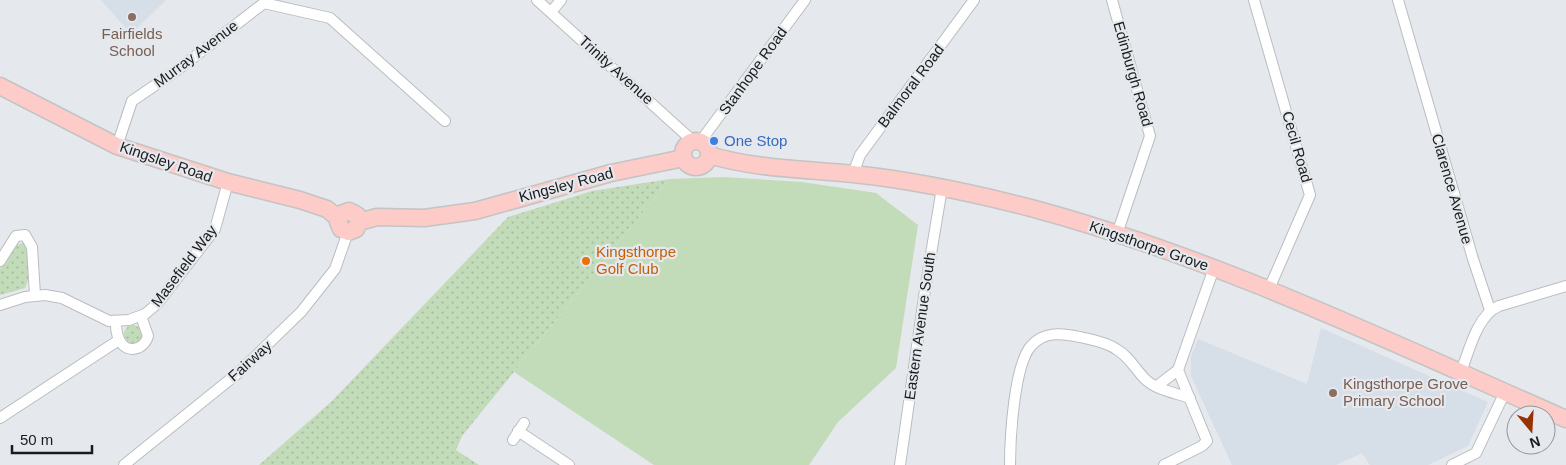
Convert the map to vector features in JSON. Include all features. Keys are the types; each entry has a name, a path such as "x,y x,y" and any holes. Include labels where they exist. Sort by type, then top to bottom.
{"main road":[{"name":"Kingsley Road","path":"0,86 117,146 228,182 300,200 327,209 338,218 344,212 352,212 357,215 354,227"},
{"path":"701,146 706,162 699,167 688,164 684,158 685,148 701,146"},
{"name":"Kingsthorpe Grove","path":"701,146 737,163 853,174 942,188 1029,208 1117,234 1269,289 1566,419"},
{"name":"Kingsley Road","path":"354,227 377,217 424,218 475,211 610,173 684,158"}],"street":[{"name":"Trinity Avenue","path":"537,0 701,146"},
{"path":"551,12 561,0"},
{"name":"Stanhope Road","path":"701,146 805,0"},
{"name":"Balmoral Road","path":"853,174 860,155 974,0"},
{"name":"Edinburgh Road","path":"1112,0 1150,136 1117,234"},
{"name":"Cecil Road","path":"1254,0 1310,195 1269,289"},
{"name":"Clarence Avenue","path":"1398,0 1472,259 1490,310"},
{"name":"Murray Avenue","path":"117,146 132,101 176,71 264,2 330,18 445,121"},
{"name":"Masefield Way","path":"35,295 62,298 104,319 116,321 141,316 157,304 215,229 228,182"},
{"name":"Eastern Avenue South","path":"900,465 925,290 942,188"},
{"name":"Fairway","path":"124,465 238,373 296,317 316,295 335,269 354,227"},
{"path":"0,261 16,236 25,235 32,247 35,295 0,305"},
{"path":"1157,386 1178,370 1214,268"},
{"path":"1461,372 1484,319 1490,310 1566,286"},
{"name":"Masefield Way","path":"119,340 124,346 133,349 144,344 147,333 141,316"},
{"path":"0,418 119,340 116,321"},
{"path":"1010,465 1011,432 1021,368 1031,345 1042,337 1062,333 1105,343 1128,358 1146,381 1190,398"},
{"path":"1164,465 1202,446 1207,441 1178,370"},
{"path":"1452,465 1476,453 1505,392"},
{"path":"518,431 569,465"}],"shaded area":[{"name":"Fairfields School","path":"101,0 166,0 131,34"},
{"name":"Kingsthorpe Grove Primary School","path":"1321,328 1488,402 1468,446 1428,465 1370,465 1362,453 1336,465 1232,465 1191,376 1191,357 1198,339 1307,384"}],"green space":[{"path":"724,177 802,182 876,193 918,225 896,368 838,422 809,465 654,465 514,372 670,179"},
{"path":"670,179 462,436 456,450 479,465 259,465 331,402 508,217 592,191"},
{"path":"23,243 27,248 31,265 25,288 0,295 0,269 13,246"},
{"path":"129,325 137,325 142,330 140,341 129,343 124,338 124,330"}],"place":[{"name":"Fairfields School","path":"132,17"},
{"name":"One Stop","path":"714,141"},
{"name":"Kingsthorpe Golf Club","path":"586,261"},
{"name":"Kingsthorpe Grove Primary School","path":"1333,393"}]}
